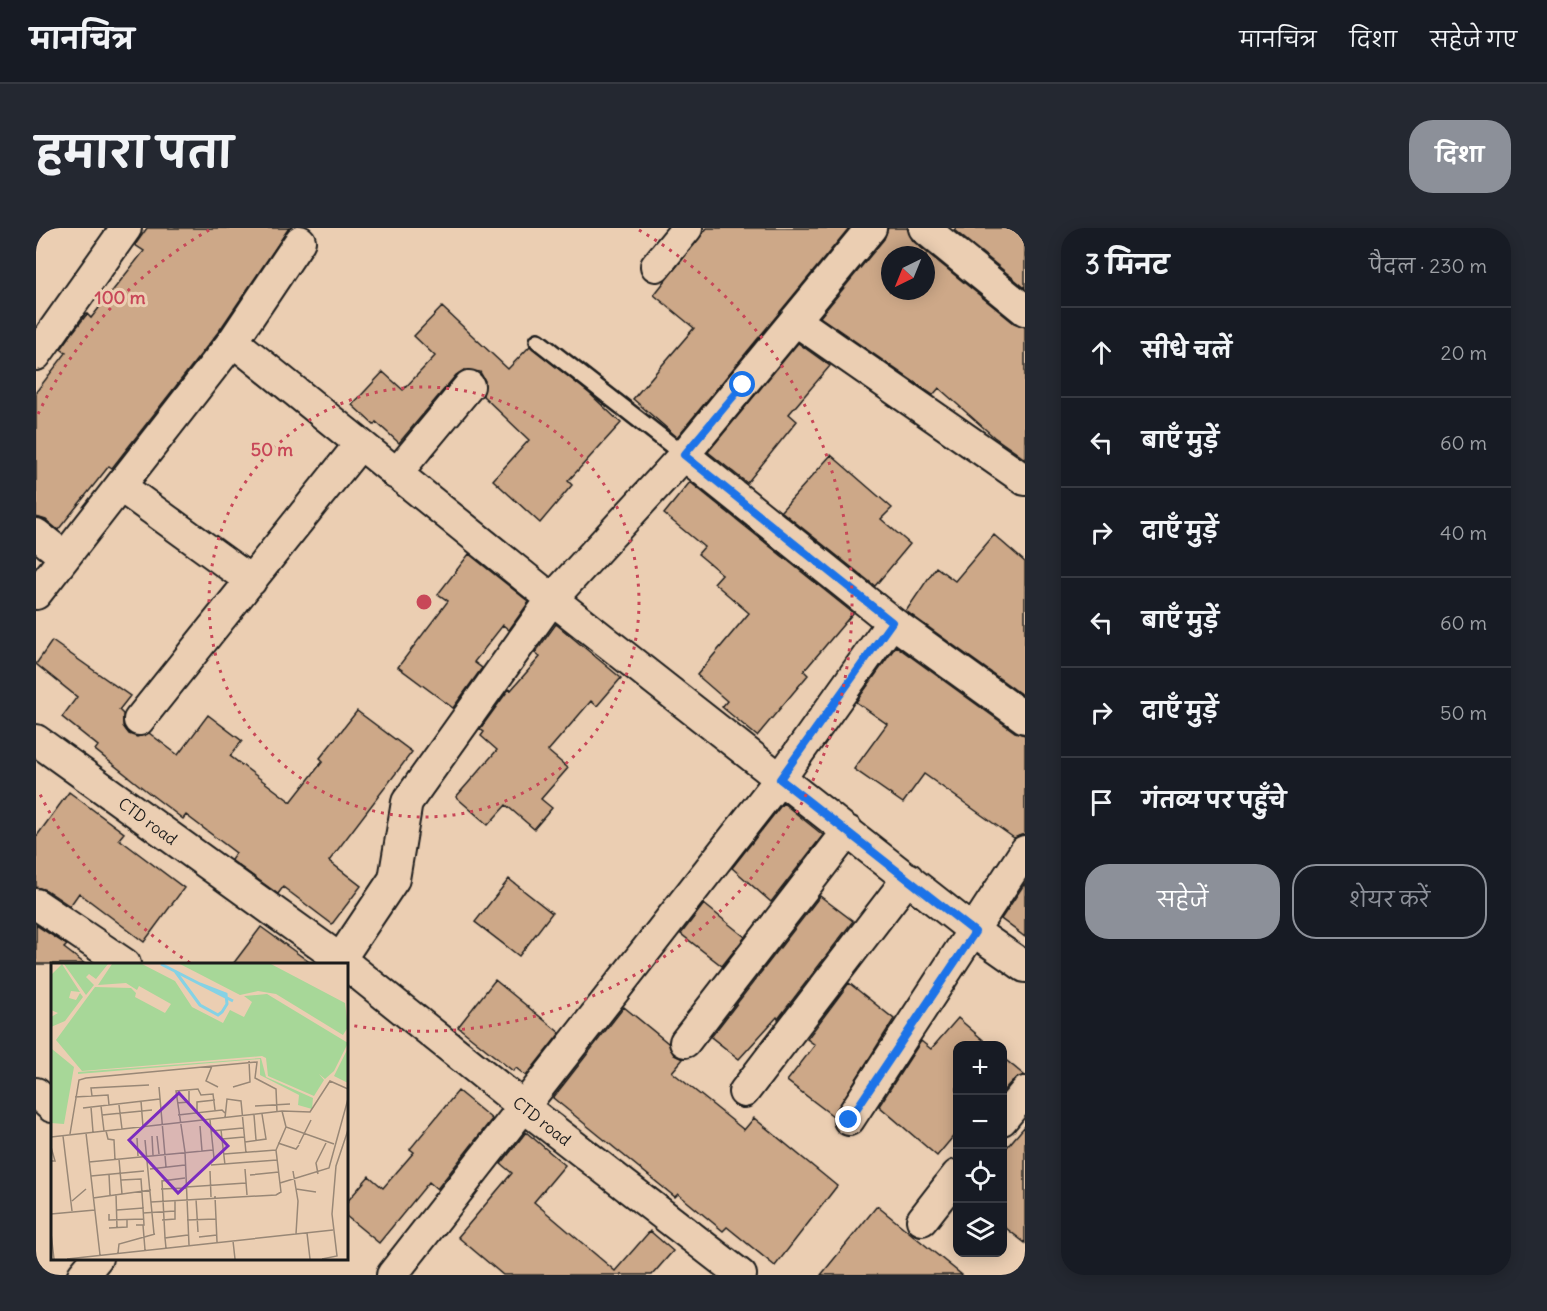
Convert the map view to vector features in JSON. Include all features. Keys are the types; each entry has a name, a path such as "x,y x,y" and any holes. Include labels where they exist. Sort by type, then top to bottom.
{"street":[{"path":"36,355 126,228"},
{"path":"656,266 687,228"},
{"path":"339,962 394,879 407,802 552,599 684,455 871,228"},
{"path":"924,228 1025,309"},
{"path":"36,594 233,342 300,241"},
{"path":"795,320 1025,480"},
{"path":"233,342 780,779 975,932 1025,967"},
{"path":"396,474 469,386"},
{"path":"139,720 360,444"},
{"path":"684,455 892,622 1025,718"},
{"path":"120,486 251,581"},
{"path":"36,534 65,557"},
{"path":"392,1275 780,779 892,622"},
{"name":"CTD road","path":"36,740 339,962"},
{"path":"686,1042 848,831"},
{"path":"849,1120 975,932 1025,851"},
{"path":"744,1092 908,878"},
{"path":"36,904 124,963"},
{"name":"CTD road","path":"348,969 740,1275"},
{"path":"1007,1114 1025,1092"},
{"path":"36,1093 51,1106"},
{"path":"922,1220 953,1181"},
{"path":"83,1275 95,1260"}],"lane":[{"path":"538,341 684,455"}],"building":[{"path":"147,228 289,228 219,331 112,468 109,466 58,530 46,520 36,517 36,392 66,353 61,349 73,332 87,314 91,318 144,251 135,245"},
{"path":"707,228 849,228 677,437 633,399 694,328 654,295"},
{"path":"888,228 907,228 913,241 919,246 881,246 881,300 935,300 935,259 1014,323 1025,327 1025,459 994,437 939,388 933,395 820,317 884,239"},
{"path":"956,228 1025,228 1025,288 954,230"},
{"path":"442,307 508,369 530,346 589,393 621,423 568,481 572,485 540,523 493,480 529,440 483,396 485,381 480,372 464,370 456,375 399,443 376,422 374,425 352,405 383,372 403,390 435,356 414,336"},
{"path":"798,343 830,366 789,414 797,421 747,483 708,452"},
{"path":"831,455 892,508 881,519 910,544 875,586 781,511"},
{"path":"690,482 853,613 804,671 808,675 757,736 722,707 727,701 697,675 749,613 714,583 722,574 698,554 704,547 664,514"},
{"path":"994,535 1025,562 1025,697 906,611 936,567 955,581"},
{"path":"469,554 529,602 509,630 503,625 474,662 482,668 453,708 398,667 448,601 438,594"},
{"path":"556,624 621,678 597,706 591,701 548,751 568,768 541,799 552,808 534,829 506,805 488,825 456,797 497,750 481,736 484,732 480,729 509,689 511,690 540,657 535,653"},
{"path":"52,641 130,696 119,710 123,714 123,726 129,734 137,737 149,733 178,755 208,715 242,741 230,756 291,802 323,761 320,758 357,711 412,752 329,861 361,886 332,924 283,887 278,894 231,860 236,853 186,815 183,819 149,793 95,750 98,746 62,717 77,697 36,664"},
{"path":"896,646 1015,732 1025,735 1025,834 1014,838 924,774 903,803 854,769 887,724 856,702"},
{"path":"69,792 124,833 119,839 184,888 144,942 79,893 70,906 46,890 36,887 36,837"},
{"path":"783,803 823,835 771,902 732,868"},
{"path":"509,879 552,913 519,956 475,922"},
{"path":"1025,883 1025,937 1001,919"},
{"path":"820,896 853,921 778,1019 777,1017 739,1059 711,1037"},
{"path":"704,904 745,937 722,966 681,934"},
{"path":"36,925 67,945 64,948 84,963 51,963 36,964"},
{"path":"261,927 311,963 234,963"},
{"path":"495,980 560,1033 526,1076 516,1068 513,1071 458,1027"},
{"path":"849,983 894,1019 833,1116 787,1081 815,1045 807,1039"},
{"path":"624,1007 668,1043 674,1055 683,1059 672,1072 744,1130 754,1118 837,1186 775,1266 727,1227 723,1231 678,1194 675,1197 553,1098"},
{"path":"958,1018 984,1041 953,1041 953,1137 937,1156 879,1106 921,1041 931,1049"},
{"path":"1007,1061 1024,1075 1007,1086"},
{"path":"458,1091 492,1119 437,1189 429,1182 379,1243 348,1218 348,1201 369,1176 383,1188 414,1152 410,1149"},
{"path":"1025,1126 1025,1243 1007,1229 1007,1147"},
{"path":"526,1132 565,1165 534,1202 615,1271 650,1231 673,1251 652,1275 503,1275 458,1237 512,1173 501,1164"},
{"path":"877,1206 962,1275 821,1275"}],"route":[{"path":"743,385 684,455 892,622 780,779 975,932 849,1120"}]}
